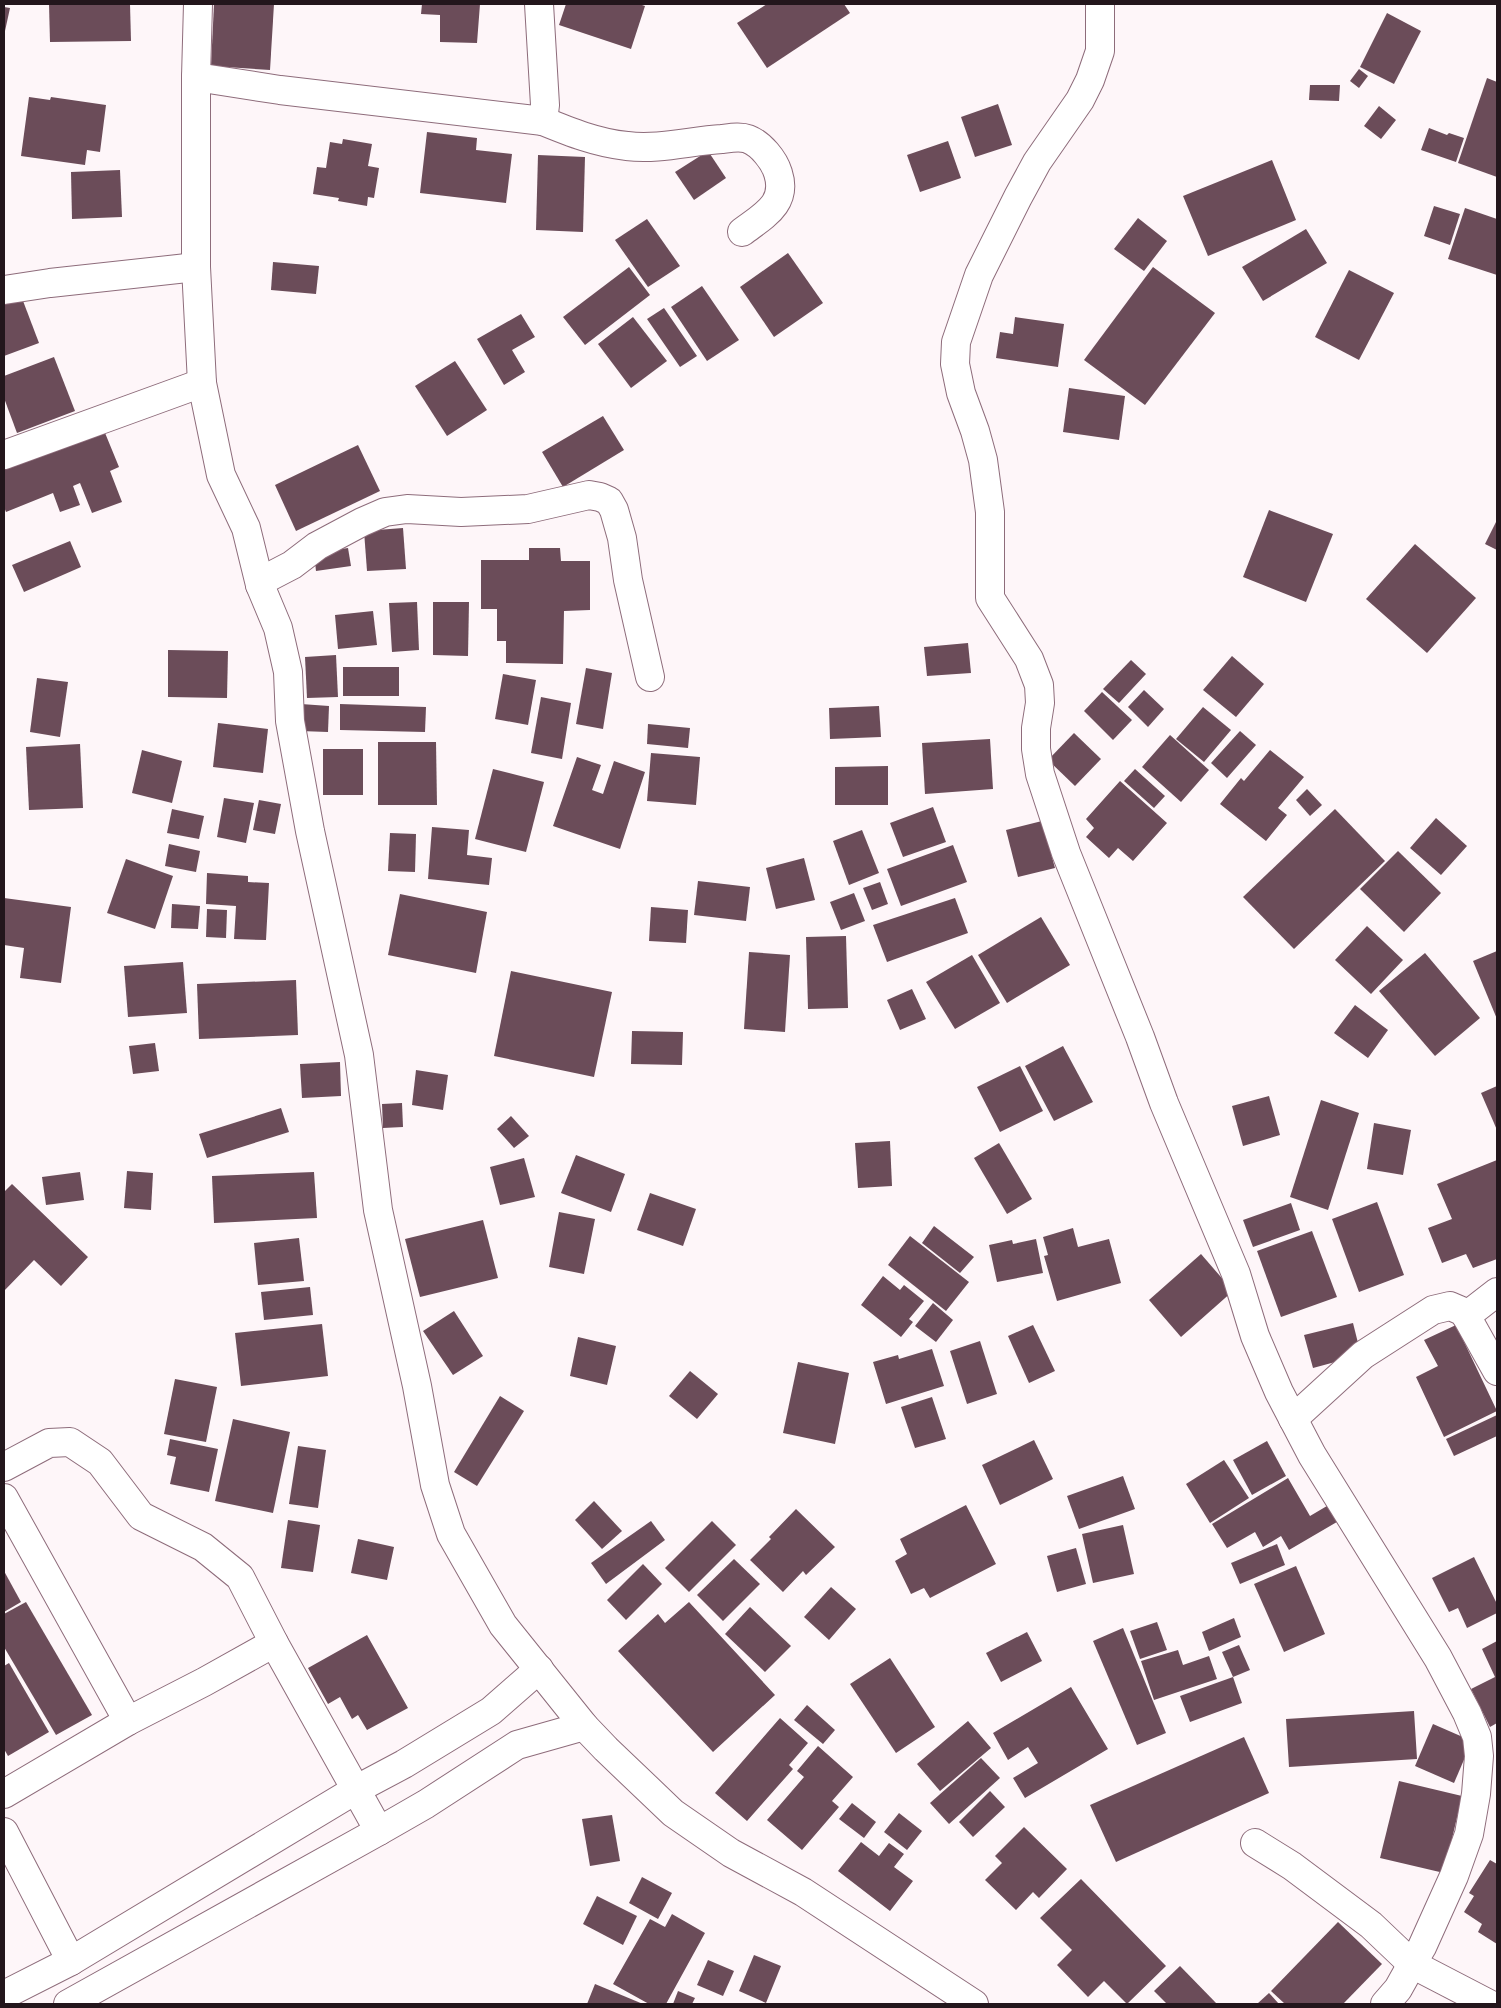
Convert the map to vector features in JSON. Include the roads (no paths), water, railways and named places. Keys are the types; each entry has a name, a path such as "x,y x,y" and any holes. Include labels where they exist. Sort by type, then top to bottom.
{"street":[{"path":"198,4 196,267 202,383 221,474 246,528 260,585 278,628 288,672 290,721 310,831 359,1055 378,1210 417,1386 435,1486 451,1534 502,1625 539,1668 584,1726 672,1813 730,1853 803,1892 974,2004"},
{"path":"539,4 545,105 543,121"},
{"path":"1100,4 1100,52 1090,80 1080,100 1037,162 980,275 956,342 955,364 961,393 983,460 990,512 990,598 1029,659 1040,685 1036,749 1040,774 1066,853 1164,1103 1236,1274 1255,1336 1279,1392 1312,1455 1354,1526 1438,1658 1467,1713 1477,1737 1479,1756 1476,1794 1469,1834 1454,1876 1422,1947 1398,1989 1385,2004"},
{"path":"196,77 280,90 543,121 593,140 625,146 649,148 708,140 749,139 768,156 777,170 781,184 779,195 772,208 742,232"},
{"path":"4,290 196,267"},
{"path":"4,454 202,383"},
{"path":"260,585 267,578 292,565 317,546 385,512 407,509 461,512 528,509 589,495 600,497 609,501 614,510 622,538 628,580 650,678"},
{"path":"1466,1316 1497,1292"},
{"path":"1294,1419 1363,1355 1433,1310 1450,1306 1464,1312 1497,1371"},
{"path":"4,1467 49,1444 70,1442 100,1462 141,1516 204,1546 240,1577 274,1643 379,1831"},
{"path":"4,1498 128,1721"},
{"path":"4,1794 128,1721 274,1643"},
{"path":"4,1995 71,1960 491,1711 539,1668"},
{"path":"78,1999 426,1804 517,1745 584,1726"},
{"path":"4,1832 71,1960"},
{"path":"1255,1843 1292,1866 1371,1925 1412,1964 1489,2004"},
{"path":"71,1960 80,1958 89,1961 96,1967 98,1977 95,1987 78,1999"}]}
